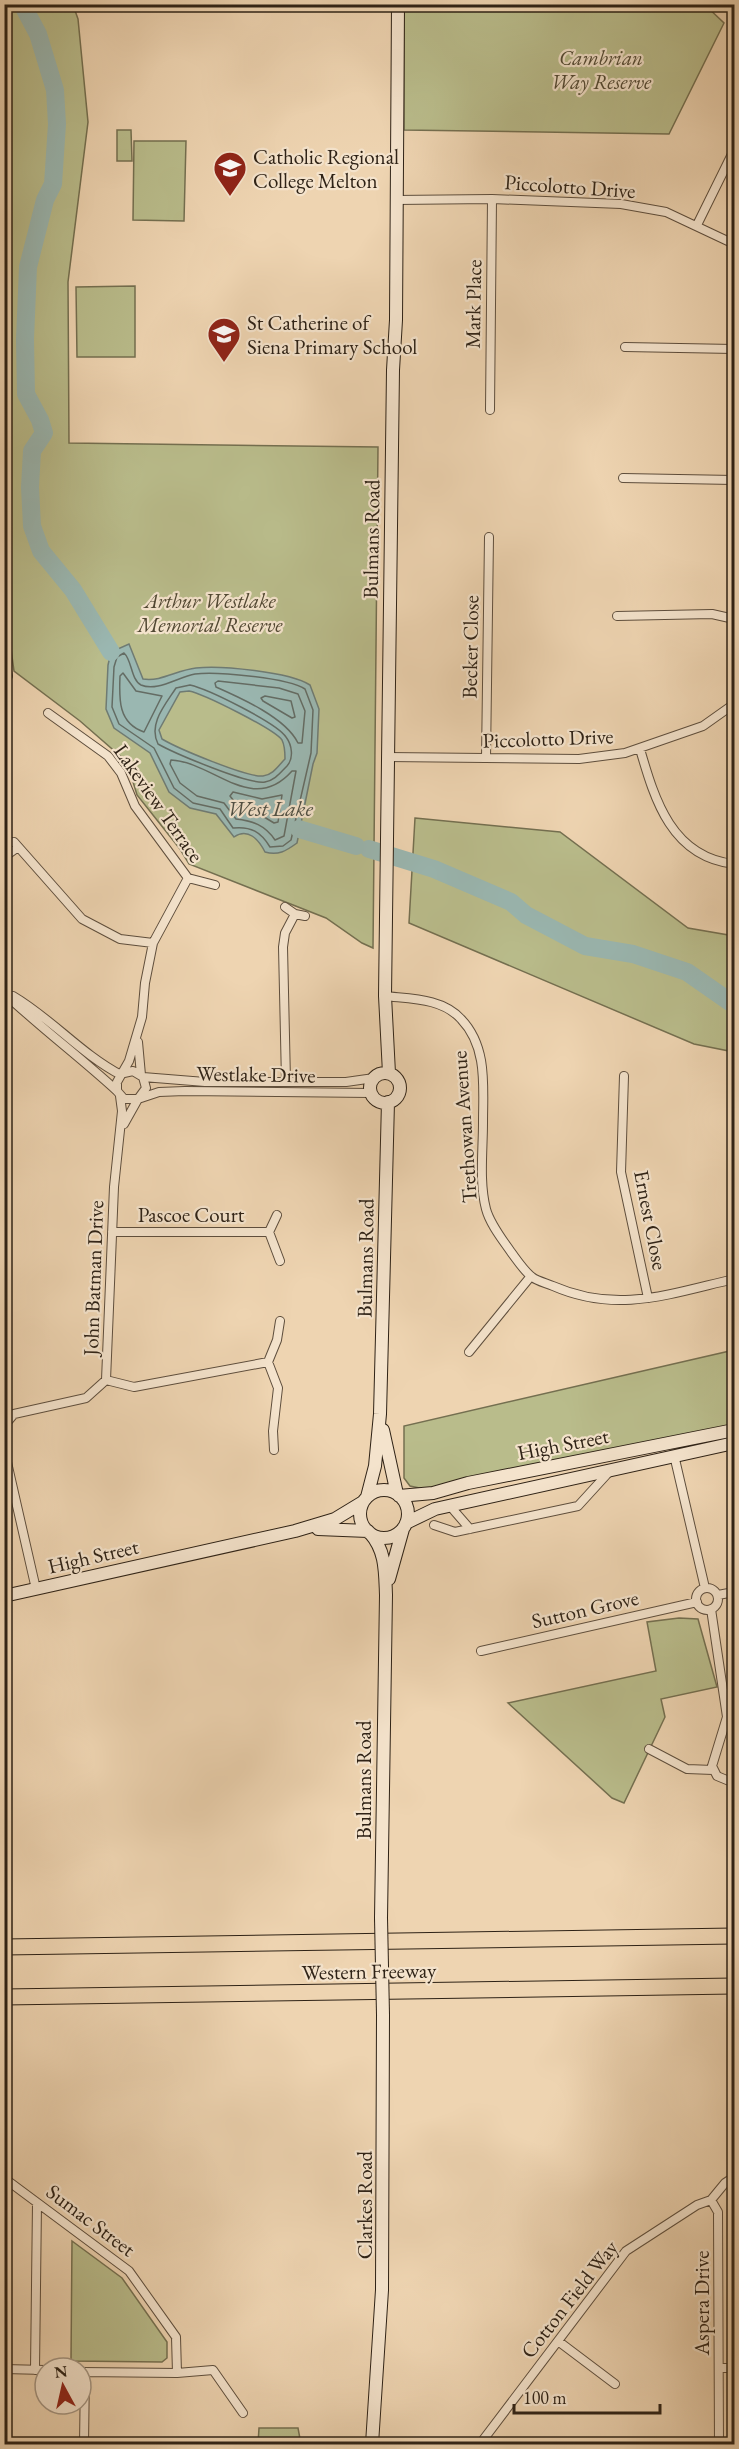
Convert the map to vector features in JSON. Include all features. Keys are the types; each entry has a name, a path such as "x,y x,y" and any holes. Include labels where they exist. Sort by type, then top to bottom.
{"highway":[{"name":"Western Freeway","path":"4,1947 735,1936"},
{"name":"Western Freeway","path":"4,1997 735,1986"}],"street":[{"name":"Bulmans Road","path":"389,1073 385,996 386,848 393,370 396,320 398,4"},
{"path":"697,225 735,150"},
{"name":"Piccolotto Drive","path":"395,200 492,199 621,204 666,212 735,244"},
{"name":"Mark Place","path":"490,410 492,199"},
{"path":"625,347 735,349"},
{"path":"623,478 735,480"},
{"name":"Becker Close","path":"486,758 489,537"},
{"path":"617,616 712,614 735,619"},
{"path":"4,656 8,676"},
{"name":"Piccolotto Drive","path":"387,757 579,759 640,749 703,726 735,704"},
{"name":"Lakeview Terrace","path":"48,713 108,756 121,773 135,806 188,878 215,885"},
{"path":"640,749 661,813 674,832 707,857 735,864"},
{"path":"8,855 16,845 82,919 120,939 153,943"},
{"path":"118,1094 117,1082 123,1074 137,1032 153,943 188,878"},
{"path":"285,907 295,914 305,916"},
{"path":"286,1082 283,947 285,933 295,914"},
{"path":"4,992 90,1064 118,1094 128,1101 139,1099 146,1088 142,1076 137,1032"},
{"path":"4,992 36,1010 96,1060 123,1074 133,1071 142,1076"},
{"name":"Trethowan Avenue","path":"385,996 443,1005 461,1018 474,1036 480,1052 483,1074 483,1183 486,1210 500,1237 531,1276 566,1292 596,1300 621,1301 648,1298 735,1279"},
{"path":"389,1073 397,1079 400,1088 397,1098 388,1102 378,1101 371,1093 370,1086 374,1078 389,1073"},
{"name":"Westlake Drive","path":"142,1076 205,1082 345,1082 374,1078"},
{"name":"Ernest Close","path":"624,1076 621,1172 648,1298"},
{"name":"Westlake Drive","path":"139,1099 159,1092 185,1091 371,1093"},
{"name":"John Batman Drive","path":"5,1424 14,1414 86,1398 106,1380 114,1187 123,1111 118,1094"},
{"name":"John Batman Drive","path":"120,1133 139,1099"},
{"name":"Bulmans Road","path":"365,1499 375,1466 380,1414 388,1102"},
{"name":"Pascoe Court","path":"277,1215 269,1232 280,1261"},
{"name":"Pascoe Court","path":"112,1232 269,1232"},
{"path":"469,1352 531,1276"},
{"path":"274,1450 273,1431 278,1388 268,1362 277,1340 280,1321"},
{"path":"106,1380 134,1387 268,1362"},
{"name":"Bulmans Road","path":"380,1414 398,1495"},
{"name":"High Street","path":"398,1495 433,1493 468,1482 735,1430"},
{"name":"High Street","path":"404,1526 422,1514 450,1506 674,1455 731,1447"},
{"path":"4,1449 36,1589"},
{"path":"674,1455 705,1588"},
{"path":"434,1525 445,1531 470,1529 578,1506 612,1469"},
{"path":"384,1490 398,1495 407,1510 404,1526 391,1536 377,1536 369,1532 360,1515 365,1499 384,1490"},
{"name":"High Street","path":"4,1596 295,1531 334,1519 365,1499"},
{"path":"450,1506 470,1529"},
{"name":"Bulmans Road","path":"386,1594 404,1526"},
{"name":"High Street","path":"295,1531 334,1528 369,1532"},
{"name":"Bulmans Road","path":"369,1532 377,1541 384,1559 386,1594 382,1966"},
{"path":"705,1588 714,1590 718,1595 717,1604 711,1609 701,1608 697,1602 698,1593 705,1588"},
{"path":"718,1595 735,1592"},
{"name":"Sutton Grove","path":"481,1651 697,1602"},
{"path":"711,1609 727,1718 711,1760 717,1776 735,1783"},
{"path":"649,1749 687,1769 713,1770"},
{"name":"Clarkes Road","path":"372,2445 382,2290 382,1966"},
{"name":"Cotton Field Way","path":"480,2445 626,2251 697,2205 711,2200 725,2183 735,2177"},
{"name":"Sumac Street","path":"4,2178 129,2271 176,2337 177,2373"},
{"name":"Aspera Drive","path":"711,2200 718,2212 719,2445"},
{"path":"35,2356 37,2202"},
{"path":"558,2341 615,2384"},
{"path":"719,2368 735,2368"},
{"path":"4,2369 33,2370"},
{"path":"93,2372 177,2373 213,2370 243,2413"},
{"path":"84,2416 84,2445"}],"green space":[{"name":"Arthur Westlake Memorial Reserve","path":"4,5 73,5 78,19 88,122 68,282 69,443 378,447 373,948 326,918 189,864 180,849 137,795 127,762 80,721 14,671 4,598 4,118 7,76"},
{"name":"Cambrian Way Reserve","path":"404,5 705,5 724,23 669,134 404,130"},
{"path":"117,130 131,130 132,161 117,161"},
{"path":"134,141 186,141 184,221 133,220"},
{"path":"135,286 135,357 77,357 76,287"},
{"path":"415,818 560,832 688,928 734,936 734,1052 694,1044 409,923"},
{"path":"734,1350 734,1426 424,1489 410,1486 404,1478 404,1426"},
{"path":"679,1618 698,1619 717,1687 661,1699 665,1717 624,1803 612,1798 508,1703 656,1671 647,1622"},
{"path":"72,2241 122,2278 167,2342 167,2358 162,2362 93,2361 93,2356 71,2356"},
{"path":"259,2428 298,2428 301,2444 258,2444"}],"water":[{"name":"West Lake","path":"129,644 143,679 156,679 182,671 207,667 254,670 287,676 310,685 319,709 317,753 297,843 282,852 265,852 252,836 244,833 234,837 216,814 190,808 169,792 150,753 114,728 106,709 108,665 111,652","holes":["189,691 209,698 276,735 283,742 285,759 270,774 255,775 213,762 162,739 159,730 180,692"]}],"waterway":[{"path":"22,4 38,34 55,90 57,124 53,184 45,200 28,267 25,339 26,394 40,420 44,433 32,451 30,487 32,526 41,551 73,590 111,652"},
{"path":"299,829 356,846"},
{"path":"369,849 434,869 511,902 526,915 585,946 633,954 687,972 730,1002 734,1002"}],"place":[{"name":"Catholic Regional College Melton","path":"230,197"},
{"name":"St Catherine of Siena Primary School","path":"224,363"}]}
